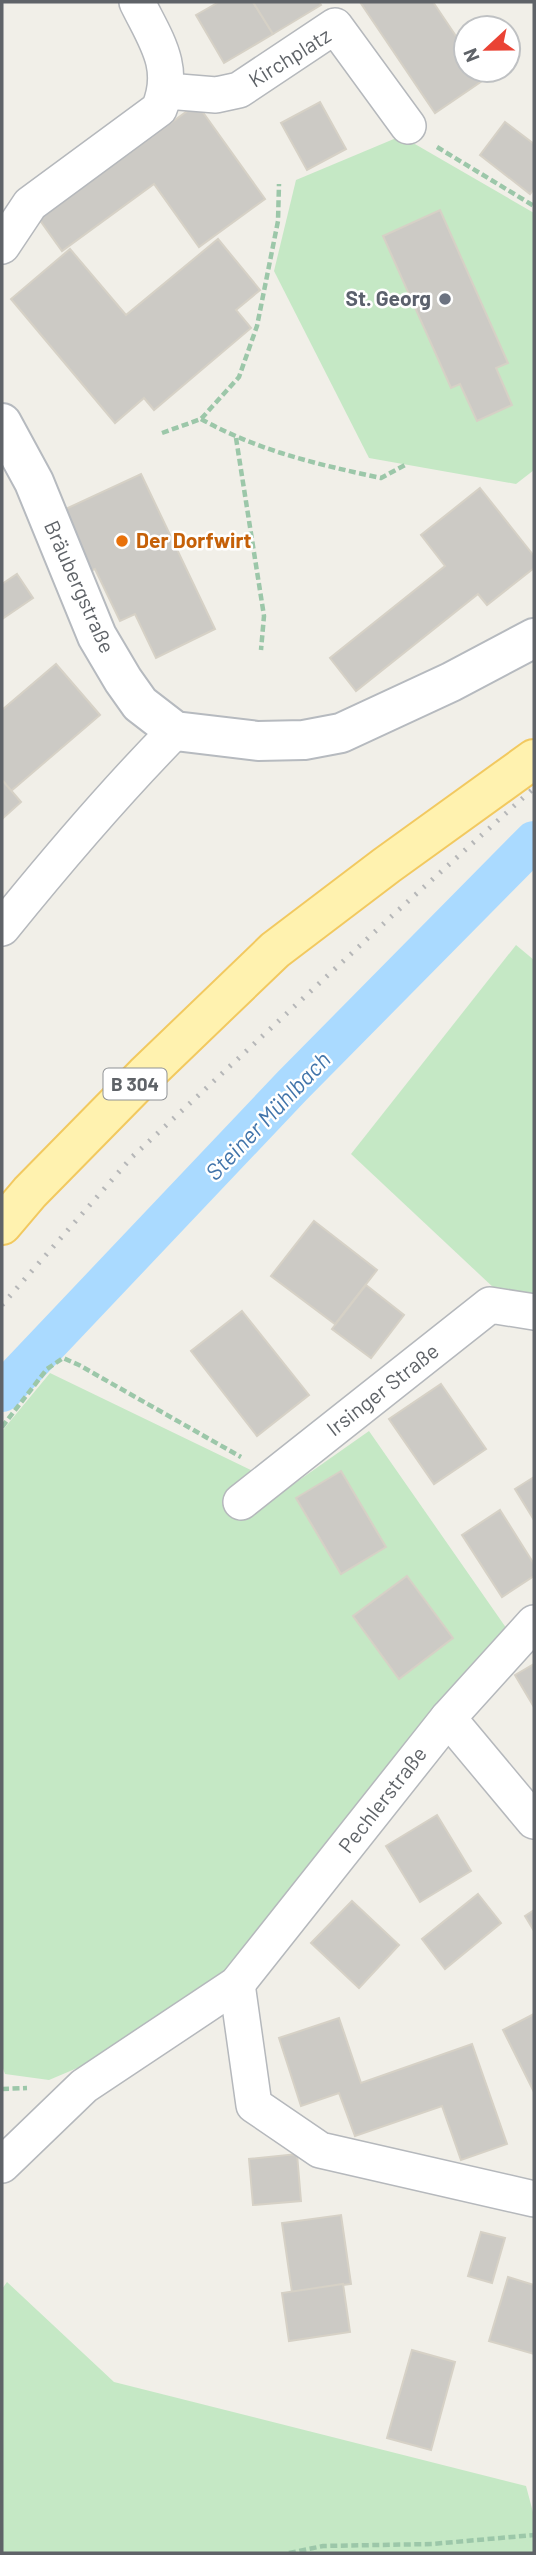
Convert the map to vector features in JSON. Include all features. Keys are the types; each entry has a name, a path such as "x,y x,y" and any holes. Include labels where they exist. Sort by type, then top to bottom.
{"main road":[{"name":"B 304","path":"2,1225 30,1192 135,1084 275,950 534,759"}],"street":[{"path":"2,246 30,204 159,109 167,91 167,71 136,2"},
{"name":"Kirchplatz","path":"167,91 216,96 239,90 335,26 408,126"},
{"name":"Bräubergstraße","path":"2,423 34,482 97,636 122,680 140,704 175,731"},
{"path":"2,928 74,839 175,731 258,741 304,740 341,733 451,682 534,638"},
{"name":"Irsinger Straße","path":"241,1502 489,1305 534,1311"},
{"name":"Pechlerstraße","path":"2,2165 84,2085 237,1984 448,1718 534,1623"},
{"path":"448,1718 534,1821"},
{"path":"237,1984 254,2105 320,2150 534,2199"}],"path":[{"path":"408,126 443,151 534,206"},
{"path":"162,433 201,419 239,377 257,326 278,221 279,184"},
{"path":"201,419 236,438 308,462 381,478 405,465"},
{"path":"236,438 264,616 261,650"},
{"path":"2,1427 47,1369 63,1359 79,1365 274,1476"},
{"path":"289,2553 323,2546 432,2544 534,2535"}],"green space":[{"path":"401,136 534,213 534,470 516,484 369,458 274,271 296,180"},
{"path":"516,945 534,960 534,1296 495,1289 351,1154"},
{"path":"50,1373 288,1488 369,1431 509,1632 228,1973 108,2055 49,2080 5,2074 2,2066 2,1431"},
{"path":"7,2282 114,2382 526,2486 534,2516 534,2553 2,2553 2,2289"}],"building":[{"path":"219,2 253,2 273,34 224,63 196,15"},
{"path":"253,2 319,2 321,5 273,34"},
{"path":"360,2 433,2 452,30 452,84 478,84 435,113"},
{"path":"320,102 346,149 307,170 281,123"},
{"path":"197,104 265,199 199,247 154,184 62,251 39,219"},
{"path":"505,122 534,144 534,189 530,194 480,155"},
{"name":"St. Georg","path":"440,210 508,363 496,368 512,405 477,421 460,384 451,388 383,236"},
{"path":"218,239 260,290 236,310 251,328 154,410 144,398 115,423 11,299 70,249 126,315"},
{"name":"Der Dorfwirt","path":"141,474 215,629 156,658 135,614 120,621 95,569 85,573 57,513"},
{"path":"480,488 534,556 534,568 487,605 478,594 356,691 330,658 445,566 421,535"},
{"path":"17,574 33,598 2,619 2,584"},
{"path":"56,664 100,715 11,791 2,780 2,710"},
{"path":"2,780 21,802 2,819"},
{"path":"314,1221 377,1270 335,1324 271,1276"},
{"path":"366,1285 404,1315 371,1358 332,1329"},
{"path":"242,1311 309,1395 257,1436 191,1351"},
{"path":"441,1384 486,1449 434,1484 389,1419"},
{"path":"341,1471 386,1547 341,1574 296,1498"},
{"path":"534,1477 534,1520 515,1489"},
{"path":"500,1510 534,1564 534,1576 502,1597 462,1535"},
{"path":"407,1576 453,1638 399,1679 353,1616"},
{"path":"534,1664 534,1707 515,1675"},
{"path":"437,1815 471,1871 420,1902 386,1846"},
{"path":"478,1894 501,1923 445,1969 422,1939"},
{"path":"352,1901 399,1945 359,1988 311,1943"},
{"path":"534,1910 534,1931 525,1916"},
{"path":"534,2014 534,2092 503,2030"},
{"path":"339,2018 361,2083 472,2044 507,2144 461,2160 442,2106 355,2136 339,2093 301,2106 279,2038"},
{"path":"297,2154 301,2201 253,2205 249,2159"},
{"path":"341,2215 351,2284 292,2292 282,2223"},
{"path":"481,2232 505,2238 492,2283 468,2276"},
{"path":"508,2277 534,2285 534,2354 489,2341"},
{"path":"343,2284 350,2332 289,2341 282,2293"},
{"path":"412,2350 455,2362 431,2450 387,2438"}],"waterway":[{"name":"Steiner Mühlbach","path":"2,1392 292,1086 534,841"}],"railway":[{"path":"2,1305 132,1157 534,788"}],"place":[{"name":"St. Georg","path":"445,299"},
{"name":"Der Dorfwirt","path":"122,541"}]}
